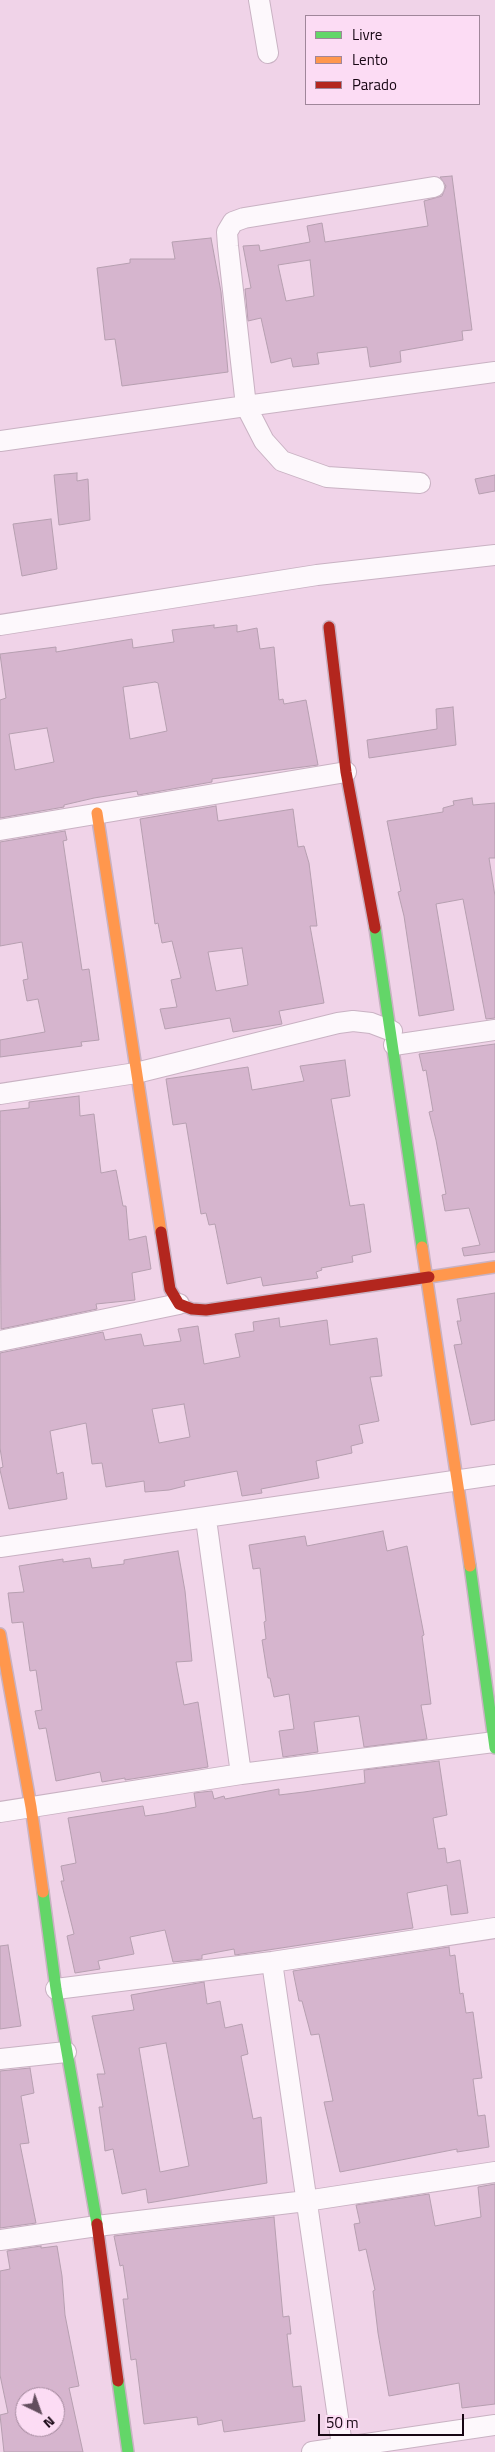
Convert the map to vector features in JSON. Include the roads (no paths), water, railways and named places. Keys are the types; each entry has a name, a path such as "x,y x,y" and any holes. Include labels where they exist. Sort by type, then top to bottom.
{"street":[{"path":"259,0 268,53"},
{"path":"420,482 327,477 282,460 264,441 246,406 227,232 233,222 244,218 434,187"},
{"path":"0,440 495,372"},
{"path":"0,625 317,575 495,554"},
{"path":"0,1812 241,1774 495,1744 393,1038 370,894 346,772 330,627"},
{"path":"0,830 346,772"},
{"path":"97,813 170,1289 179,1304"},
{"path":"0,1094 136,1073 338,1023 353,1021 371,1023 393,1038 495,1030"},
{"path":"0,1341 179,1304 192,1309 206,1310 495,1267"},
{"path":"0,1547 206,1519 495,1475"},
{"path":"206,1519 241,1774"},
{"path":"0,1634 31,1807 56,1989 96,2226 128,2452"},
{"path":"56,1989 272,1962 495,1928"},
{"path":"272,1962 343,2450"},
{"path":"0,2059 66,2052"},
{"path":"0,2240 96,2226 306,2201 495,2172"},
{"path":"312,2452 343,2450 495,2425"}]}
